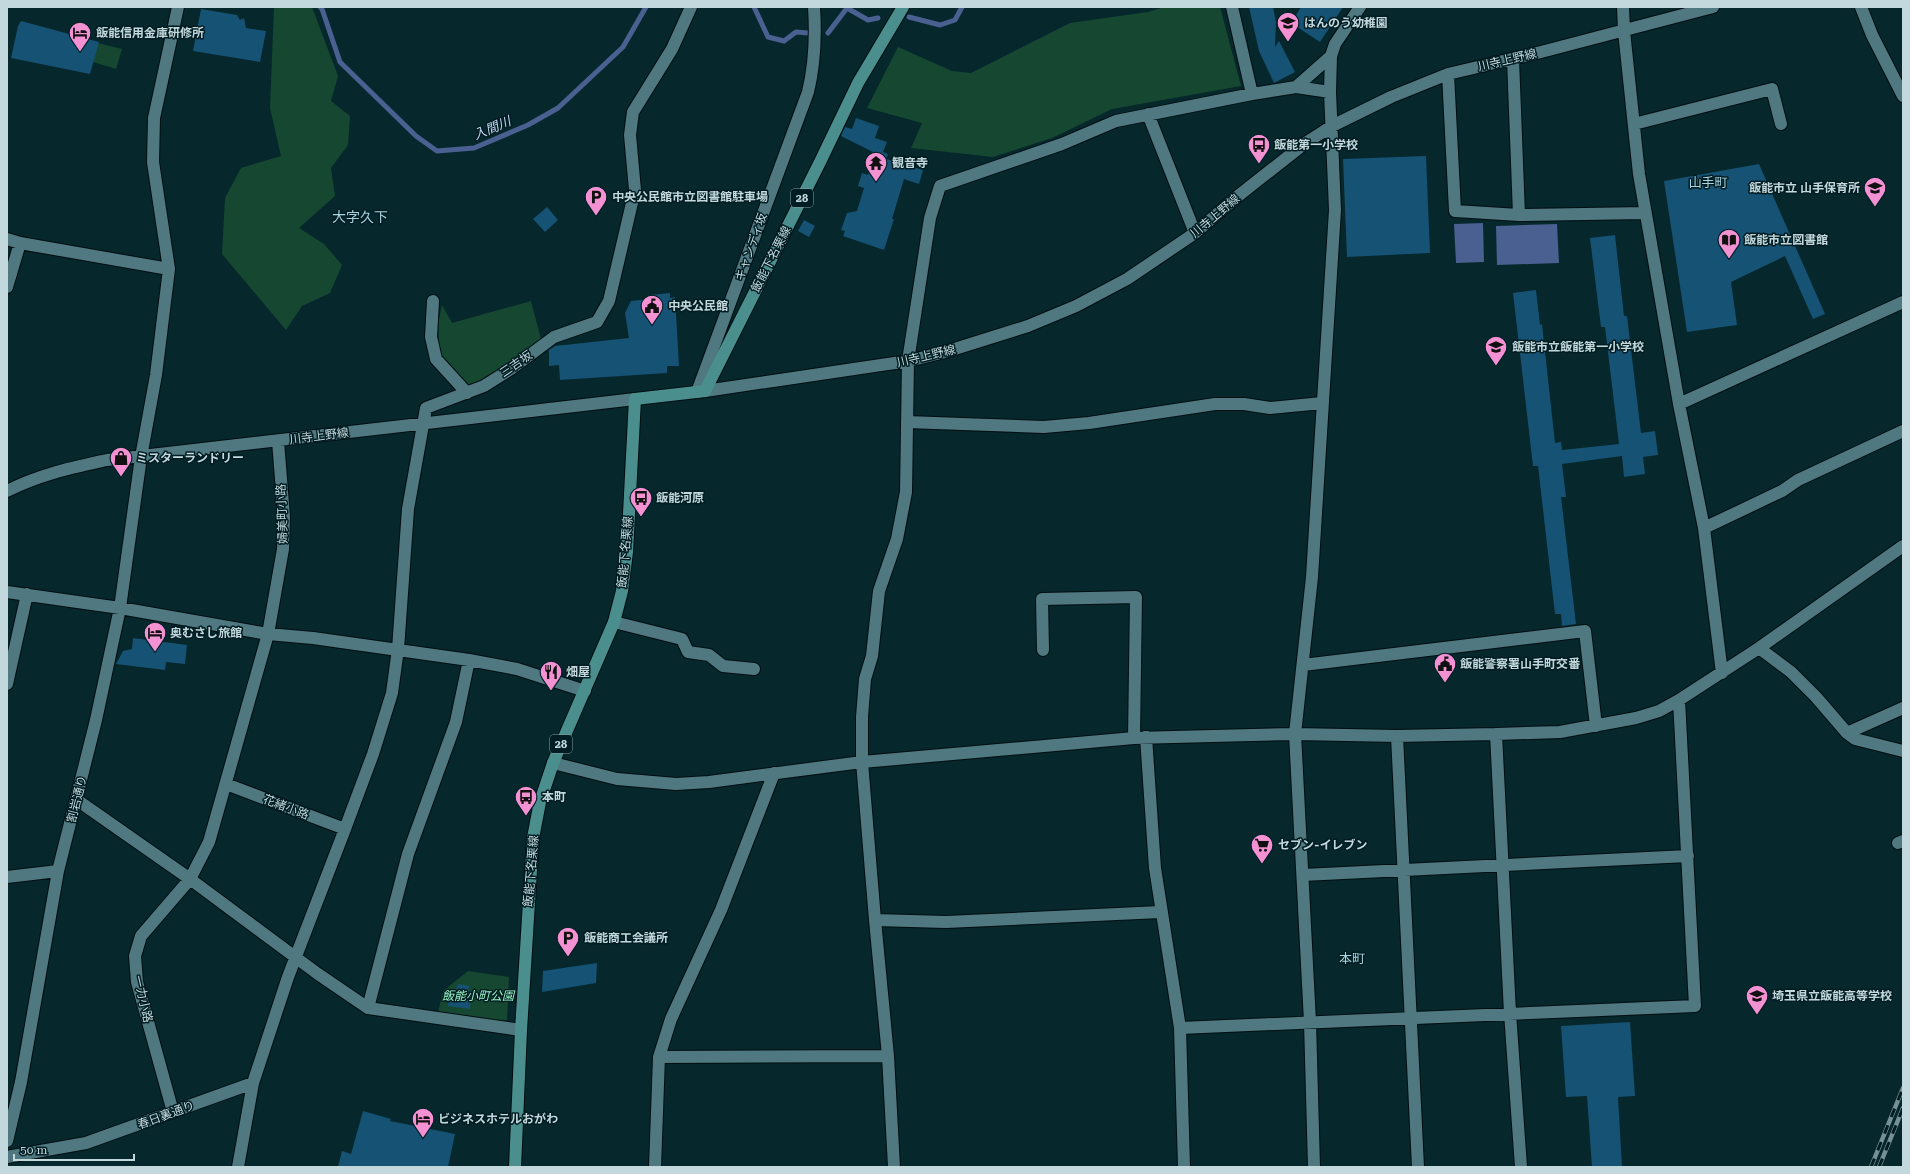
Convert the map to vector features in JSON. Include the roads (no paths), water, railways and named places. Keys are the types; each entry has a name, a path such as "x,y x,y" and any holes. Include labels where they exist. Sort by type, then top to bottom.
{"main road":[{"name":"飯能下名栗線","path":"701,392 820,162 858,83 903,7"},
{"path":"635,399 701,392"},
{"name":"飯能下名栗線","path":"515,1167 520,1030 533,838 540,802 553,763 614,622 622,590 627,552 635,399"}],"street":[{"name":"割岩通り","path":"7,1141 21,1082 58,871 77,800 120,608 142,457 156,375 169,269 153,162 154,118 178,7"},
{"name":"三吉坂","path":"424,424 426,408 484,386 511,369 554,337 597,322 609,301 635,190 630,135 633,112 672,49 691,7"},
{"name":"キャンディ坂","path":"701,392 808,92 814,70 816,39 814,7"},
{"path":"1232,7 1252,94"},
{"path":"1314,1167 1310,1022 1295,734 1312,577 1335,210 1330,92 1331,56 1335,44 1360,7"},
{"path":"1623,7 1624,31 1645,213 1679,404 1704,528 1722,673"},
{"name":"川寺上野線","path":"701,392 908,361 985,341 1028,326 1068,310 1127,278 1195,233 1271,169 1332,126 1391,97 1448,74 1624,31 1713,7"},
{"path":"1861,7 1872,34 1903,96"},
{"path":"1296,87 1331,56"},
{"path":"1513,59 1519,215"},
{"path":"1448,74 1455,211 1519,215 1645,213"},
{"path":"894,1167 888,1056 862,762 862,717 865,679 872,656 879,591 895,544 906,492 908,361 930,218 940,186 1062,144 1116,121 1252,94 1296,87 1330,92"},
{"path":"1634,124 1772,89 1781,124"},
{"path":"1148,114 1195,233"},
{"path":"7,239 20,243 169,269"},
{"path":"7,287 20,243"},
{"path":"432,301 431,337 436,358 467,393"},
{"path":"1679,404 1903,302"},
{"name":"川寺上野線","path":"7,491 29,480 63,470 108,460 635,399"},
{"path":"908,422 1044,427 1089,423 1215,404 1244,404 1270,408 1322,403"},
{"path":"238,1167 253,1083 288,977 297,958 373,754 392,693 398,649 408,509 424,424"},
{"path":"1704,528 1782,491 1798,480 1903,431"},
{"name":"婦美町小路","path":"226,784 268,634 283,550 284,517 278,441"},
{"path":"553,763 617,779 676,784 709,782 862,762 1140,738 1295,734 1397,736 1560,732 1596,726 1660,711 1722,673 1759,648 1903,546"},
{"path":"7,592 120,608 268,634 398,649 469,660 517,669 585,691"},
{"path":"7,684 27,594"},
{"path":"1044,650 1042,599 1136,597 1140,738 1160,912 1180,1028 1184,1167"},
{"path":"614,622 682,639 688,652 709,655 723,666 754,669"},
{"path":"1303,664 1585,631 1596,726"},
{"path":"1759,648 1791,672 1816,697 1847,733 1855,739 1903,751"},
{"path":"368,1008 408,854 456,722 469,660"},
{"path":"1180,1028 1695,1006 1679,700"},
{"path":"1847,733 1903,708"},
{"path":"1496,734 1504,866 1510,1013 1521,1167"},
{"path":"1397,736 1418,1167"},
{"path":"655,1167 659,1057 671,1019 721,910 774,773"},
{"name":"花緒小路","path":"226,784 345,829"},
{"name":"一力小路","path":"173,1112 137,982 135,956 140,936 190,879 209,842 226,784"},
{"path":"77,800 190,879 368,1008 520,1030"},
{"path":"1303,875 1688,856"},
{"path":"7,877 58,871"},
{"path":"875,920 946,922 1160,912"},
{"path":"659,1057 888,1056"},
{"name":"春日裏通り","path":"7,1157 86,1143 253,1083"}],"water":[{"path":"1483,223 1484,262 1456,263 1454,224"},
{"path":"1557,224 1559,263 1497,265 1496,226"}],"waterway":[{"name":"入間川","path":"320,7 340,62 416,136 437,151 474,148 528,125 558,108 623,47 646,7"},
{"path":"754,7 768,37 784,41 796,32 808,33"},
{"path":"909,17 940,25 955,20 962,7"},
{"path":"828,33 847,8 868,20 878,18"}],"railway":[{"path":"1871,1167 1903,1088"},
{"path":"1879,1167 1903,1108"}],"place":[{"name":"はんのう幼稚園","path":"1288,42"},
{"name":"飯能信用金庫研修所","path":"80,52"},
{"name":"飯能第一小学校","path":"1259,164"},
{"name":"観音寺","path":"876,182"},
{"name":"飯能市立 山手保育所","path":"1875,208"},
{"name":"中央公民館市立図書館駐車場","path":"596,216"},
{"name":"飯能市立図書館","path":"1729,260"},
{"name":"中央公民館","path":"652,326"},
{"name":"飯能市立飯能第一小学校","path":"1496,366"},
{"name":"ミスターランドリー","path":"121,478"},
{"name":"飯能河原","path":"641,518"},
{"name":"奥むさし旅館","path":"155,652"},
{"name":"飯能警察署山手町交番","path":"1445,684"},
{"name":"畑屋","path":"551,692"},
{"name":"本町","path":"526,816"},
{"name":"セブン-イレブン","path":"1262,864"},
{"name":"飯能商工会議所","path":"568,958"},
{"name":"埼玉県立飯能高等学校","path":"1757,1016"},
{"name":"ビジネスホテルおがわ","path":"423,1138"}],"district":[{"name":"山手町","path":"1708,182"},
{"name":"大字久下","path":"360,217"},
{"name":"本町","path":"1352,958"}],"park label":[{"name":"飯能小町公園","path":"478,996"}]}
